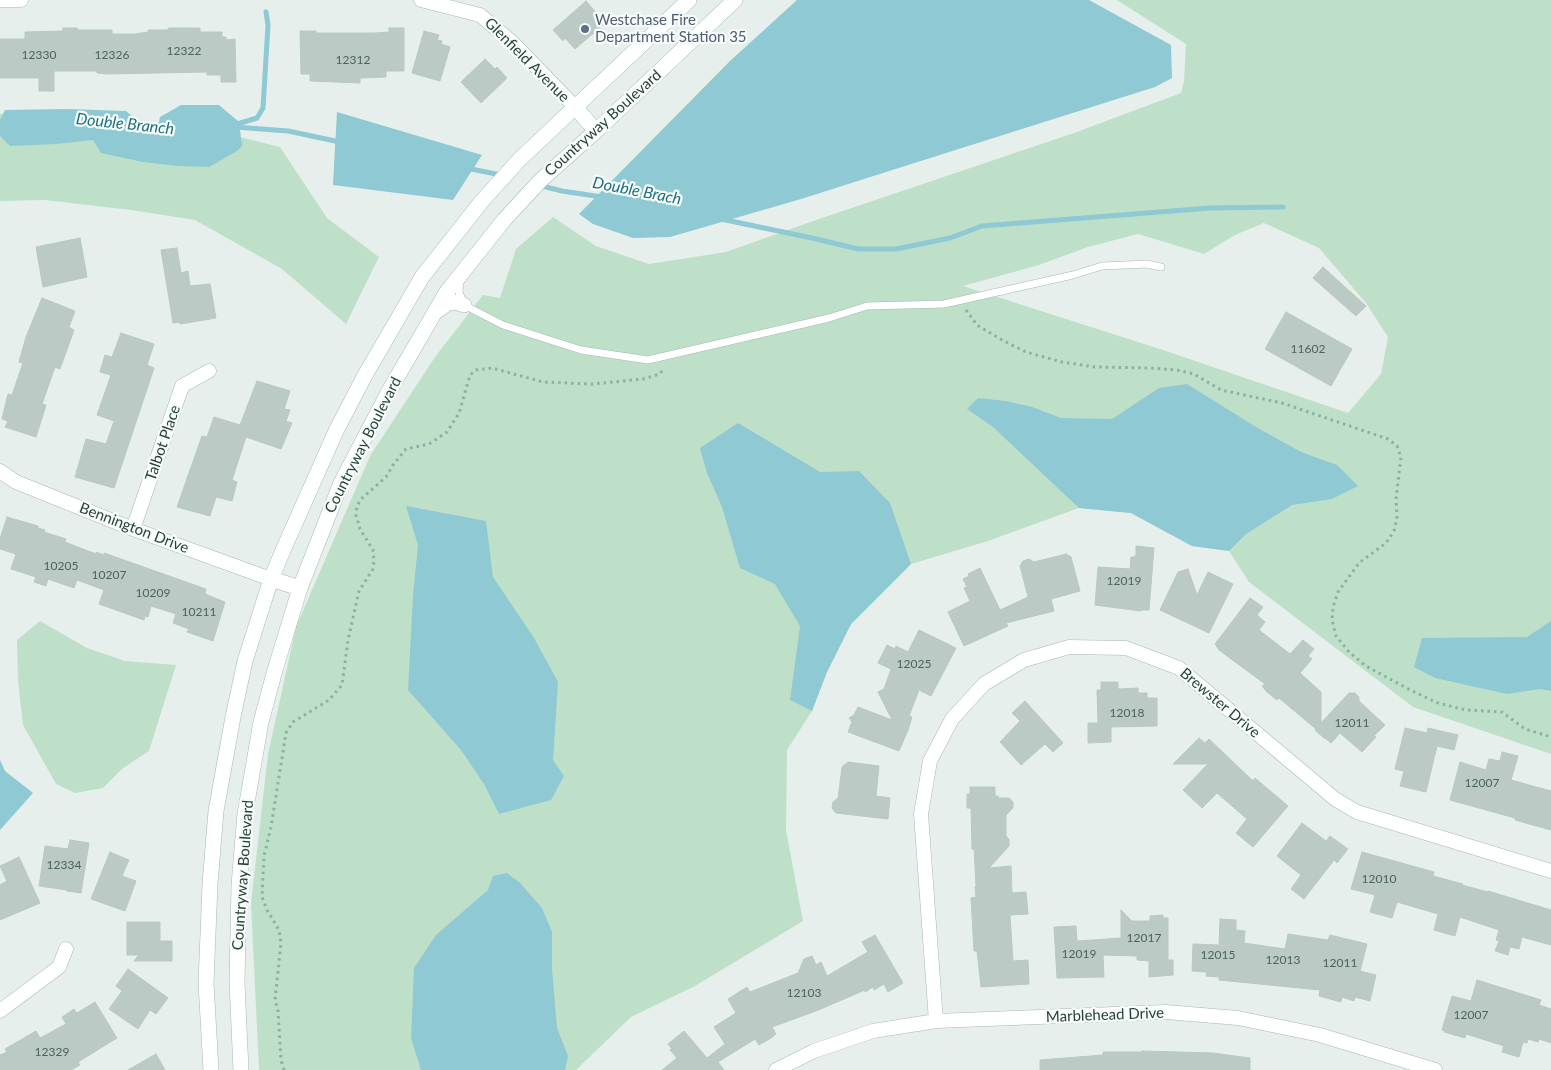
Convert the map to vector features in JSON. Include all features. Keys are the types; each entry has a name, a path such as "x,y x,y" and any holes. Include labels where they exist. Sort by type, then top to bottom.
{"street":[{"path":"0,0 21,0"},
{"name":"Glenfield Avenue","path":"421,0 480,15 513,42 575,107"},
{"name":"Countryway Boulevard","path":"212,1070 206,983 210,884 216,811 233,717 245,661 271,579 336,431 364,377 422,277 482,201 520,159 689,0"},
{"name":"Countryway Boulevard","path":"241,1070 237,983 239,885 245,814 274,670 300,588 341,483 389,391 446,293 504,220 541,180 735,0"},
{"path":"575,107 596,131"},
{"path":"434,314 448,303 464,304"},
{"name":"Talbot Place","path":"133,528 182,386 209,371"},
{"name":"Bennington Drive","path":"0,471 16,482 271,579"},
{"path":"271,579 300,588"},
{"name":"Brewster Drive","path":"936,1021 921,814 930,761 952,719 984,684 1024,660 1070,647 1126,648 1179,668 1335,799 1357,812 1551,872"},
{"path":"0,1011 59,968 66,949"},
{"name":"Marblehead Drive","path":"776,1070 814,1051 873,1031 936,1021 1166,1012 1238,1018 1320,1035 1435,1070"}],"lane":[{"path":"464,271 459,292 464,304 504,325 581,350 648,360 829,318 867,306 944,304 1073,275 1102,266 1147,264 1160,267"}],"path":[{"path":"961,300 968,315 977,325 1026,352 1062,362 1095,366 1159,368 1194,374 1221,390 1282,403 1388,439 1398,446 1401,457 1396,499 1397,517 1394,531 1386,543 1359,563 1338,592 1333,607 1332,620 1336,636 1349,652 1366,666 1412,691 1438,703 1466,710 1502,712 1525,729 1551,737"},
{"path":"284,1070 281,1060 278,1011 275,1000 281,942 279,930 267,910 262,897 264,856 271,827 286,733 293,722 330,700 342,685 348,640 359,591 373,569 373,550 358,522 356,515 357,506 361,499 386,477 393,465 406,450 429,444 447,432 459,413 470,376 476,370 492,368 543,382 593,384 644,379 660,374 665,367 668,356"}],"green space":[{"path":"1117,0 1551,0 1551,754 1413,707 1249,582 1229,551 1192,546 1131,513 1079,508 988,541 911,564 851,624 827,672 812,711 787,750 786,830 803,921 695,986 631,1017 576,1070 259,1070 251,903 268,754 296,627 370,456 435,357 483,295 500,298 516,249 553,217 596,246 649,264 726,252 1074,133 1181,93 1184,81 1186,44","holes":["1264,223 1319,248 1366,303 1388,337 1381,374 1348,413 1166,351 963,286 1039,265 1088,247 1138,234 1204,254 1235,235"]},
{"path":"0,114 101,115 211,130 280,147 327,218 379,257 346,324 282,269 195,220 45,200 0,201"},
{"path":"40,621 87,648 125,661 176,665 149,751 122,769 103,788 75,793 56,784 23,725 18,680 17,640"}],"water":[{"path":"797,0 1089,0 1171,45 1172,78 1155,87 801,199 670,237 633,238 593,224 579,214 730,61"},
{"path":"181,105 219,105 239,122 242,146 237,151 209,167 178,166 143,162 101,153 93,140 10,146 0,136 0,120 5,110 68,109 126,111 142,125 158,126 160,117"},
{"path":"337,112 482,155 453,200 333,185"},
{"path":"1187,384 1256,427 1301,452 1337,465 1358,486 1332,499 1292,505 1246,534 1229,551 1192,546 1131,513 1079,508 993,427 967,409 978,398 1006,401 1032,407 1061,418 1112,419 1159,388"},
{"path":"738,423 820,472 859,471 890,503 911,564 851,624 827,672 812,711 790,700 800,626 775,584 740,568 722,507 707,473 700,448"},
{"path":"406,506 486,521 493,577 534,638 558,682 553,760 564,776 551,800 499,814 484,784 461,750 408,690 413,595 418,545"},
{"path":"1551,621 1551,691 1540,689 1507,694 1435,678 1414,667 1422,638 1527,637"},
{"path":"0,760 5,771 33,793 0,830"},
{"path":"507,873 520,883 542,908 552,932 552,969 557,1028 568,1056 565,1070 421,1070 411,1038 414,968 436,935 488,890 493,876"}],"building":[{"path":"586,1 605,23 575,49 565,38 563,41 553,30"},
{"path":"63,28 112,30 112,34 135,34 148,32 148,30 167,30 169,28 200,28 200,32 222,32 222,37 226,37 226,40 235,39 236,82 221,82 221,75 207,75 207,72 107,74 97,73 97,71 54,71 54,91 39,91 39,78 0,78 0,39 25,39 25,32 63,31"},
{"path":"389,28 404,28 404,71 386,71 386,77 360,78 360,83 310,81 310,74 301,74 300,31 316,31 316,33 375,33 389,32"},
{"path":"424,31 439,35 437,40 442,41 441,44 450,47 440,81 412,73"},
{"path":"485,59 495,69 497,67 507,78 481,103 461,82"},
{"path":"80,238 87,277 43,287 36,247"},
{"path":"177,248 181,273 188,271 190,286 210,284 216,318 180,324 180,322 173,323 161,250"},
{"path":"1323,267 1366,306 1356,316 1313,278"},
{"path":"42,298 75,311 69,327 74,330 60,369 55,367 42,404 46,405 36,437 5,427 8,421 2,419 8,394 12,395 23,363 19,362 26,337"},
{"path":"1286,312 1352,349 1331,386 1265,349"},
{"path":"121,333 154,344 147,365 154,368 114,488 75,477 86,439 106,444 114,421 97,415 111,375 100,372 105,355 112,357"},
{"path":"257,381 290,391 284,409 290,410 286,421 292,423 281,449 246,437 232,480 237,482 232,501 216,497 210,516 177,507 202,436 207,437 214,417 240,425"},
{"path":"7,517 38,526 38,528 45,530 44,532 66,539 65,542 96,554 96,552 104,555 104,553 206,589 205,594 225,602 213,641 187,632 189,629 173,623 176,614 151,606 148,617 145,616 144,620 99,604 104,590 77,580 74,588 48,579 46,586 34,582 36,577 11,569 16,554 0,549 0,539"},
{"path":"1136,546 1154,548 1149,610 1141,611 1095,605 1098,567 1130,569 1131,557 1136,555"},
{"path":"1066,554 1071,557 1080,591 1051,599 1054,611 1006,623 1008,626 964,646 948,612 970,601 964,588 967,587 963,579 969,576 968,574 980,568 1000,610 1028,597 1020,566 1023,561 1029,559 1034,562"},
{"path":"1188,569 1197,595 1208,572 1233,584 1209,633 1160,610 1178,572"},
{"path":"1250,598 1263,607 1257,615 1265,622 1259,630 1290,654 1303,640 1314,649 1308,656 1312,659 1300,673 1321,692 1321,723 1349,693 1355,693 1359,697 1359,701 1385,725 1362,752 1340,733 1331,743 1325,739 1279,698 1277,700 1267,692 1262,686 1265,684 1219,650 1215,644"},
{"path":"919,630 956,648 931,696 919,690 909,716 912,717 908,730 899,751 848,732 852,722 849,718 854,715 858,707 892,720 878,692 884,689 891,669 878,663 887,645 895,649 896,646 908,652"},
{"path":"1101,682 1118,682 1118,689 1138,688 1138,693 1147,693 1147,698 1157,698 1157,726 1111,727 1111,742 1088,743 1088,723 1098,723 1097,690 1101,690"},
{"path":"1025,701 1063,743 1053,752 1045,744 1021,765 1000,742 1020,721 1012,713"},
{"path":"1405,728 1427,733 1428,728 1458,735 1454,750 1437,746 1426,792 1400,786 1404,771 1395,769"},
{"path":"1199,738 1205,743 1209,739 1253,781 1255,778 1288,806 1253,847 1236,833 1247,819 1217,793 1202,808 1183,790 1208,764 1173,764"},
{"path":"1502,752 1518,756 1511,780 1551,791 1551,830 1450,800 1460,762 1486,770 1489,759 1500,761"},
{"path":"848,762 879,766 876,796 890,798 888,819 836,813 832,808 833,802 838,798 842,767"},
{"path":"970,787 995,787 995,796 998,796 998,798 1009,798 1013,802 1013,808 1006,815 1006,836 1009,839 1009,846 989,868 1011,866 1012,893 1026,892 1028,914 1010,915 1013,961 1028,960 1029,984 981,987 977,951 974,951 971,898 976,897 976,886 974,849 972,849 971,808 967,808 967,794 970,794"},
{"path":"1302,823 1326,841 1330,836 1348,849 1337,863 1334,860 1304,899 1291,889 1301,875 1277,856"},
{"path":"70,840 89,843 81,893 39,886 45,846 68,849"},
{"path":"110,852 129,860 122,876 136,881 125,911 91,899"},
{"path":"1362,852 1434,872 1433,876 1462,885 1551,910 1551,945 1522,937 1519,949 1510,947 1508,955 1495,951 1499,941 1496,940 1499,930 1460,917 1455,936 1434,930 1438,914 1397,902 1392,918 1370,912 1375,895 1351,889"},
{"path":"19,857 40,903 0,920 0,885 7,881 0,866"},
{"path":"1121,910 1132,921 1150,921 1150,916 1163,915 1163,918 1168,918 1168,960 1173,960 1173,975 1149,977 1149,961 1137,960 1137,956 1103,955 1104,977 1057,978 1054,927 1076,926 1077,941 1121,938"},
{"path":"1220,919 1236,920 1236,930 1245,931 1244,943 1285,949 1288,934 1328,940 1330,935 1367,944 1360,971 1376,975 1370,1001 1355,997 1354,1001 1342,997 1341,1002 1319,996 1320,990 1219,980 1219,977 1206,976 1207,972 1192,971 1193,944 1219,945"},
{"path":"127,922 160,922 160,941 172,941 172,961 134,961 139,955 127,955"},
{"path":"875,935 903,983 888,992 884,984 874,990 873,987 865,992 865,990 772,1027 776,1034 771,1038 759,1045 755,1039 718,1062 724,1070 662,1070 677,1058 670,1050 672,1049 668,1044 684,1031 707,1058 725,1044 714,1027 736,1013 728,999 747,987 750,992 798,973 804,959 812,956 816,965 821,962 827,976 868,952 862,942"},
{"path":"128,969 168,998 156,1014 150,1010 138,1029 109,1009 122,991 116,986"},
{"path":"1477,980 1541,1000 1539,1005 1551,1009 1551,1043 1539,1039 1538,1042 1528,1039 1527,1043 1523,1042 1519,1057 1502,1052 1504,1046 1466,1034 1465,1038 1444,1032 1442,1030 1452,996 1471,1001"},
{"path":"95,1002 117,1038 78,1062 80,1065 71,1070 0,1070 0,1055 7,1052 5,1049 36,1031 40,1038 66,1024 62,1017 74,1009 77,1013"},
{"path":"1103,1052 1213,1053 1250,1058 1250,1070 1040,1070 1040,1060 1103,1055"},
{"path":"156,1054 165,1070 128,1070"}],"waterway":[{"name":"Double Branch","path":"234,125 257,118 263,108 268,25 266,12"},
{"name":"Double Branch","path":"235,127 288,131 340,142"},
{"path":"466,168 501,175"},
{"name":"Double Brach","path":"546,187 602,197"},
{"path":"721,219 858,249 896,249 950,238 982,226 1210,208 1283,207"}],"place":[{"name":"Westchase Fire Department Station 35","path":"585,29"}]}
